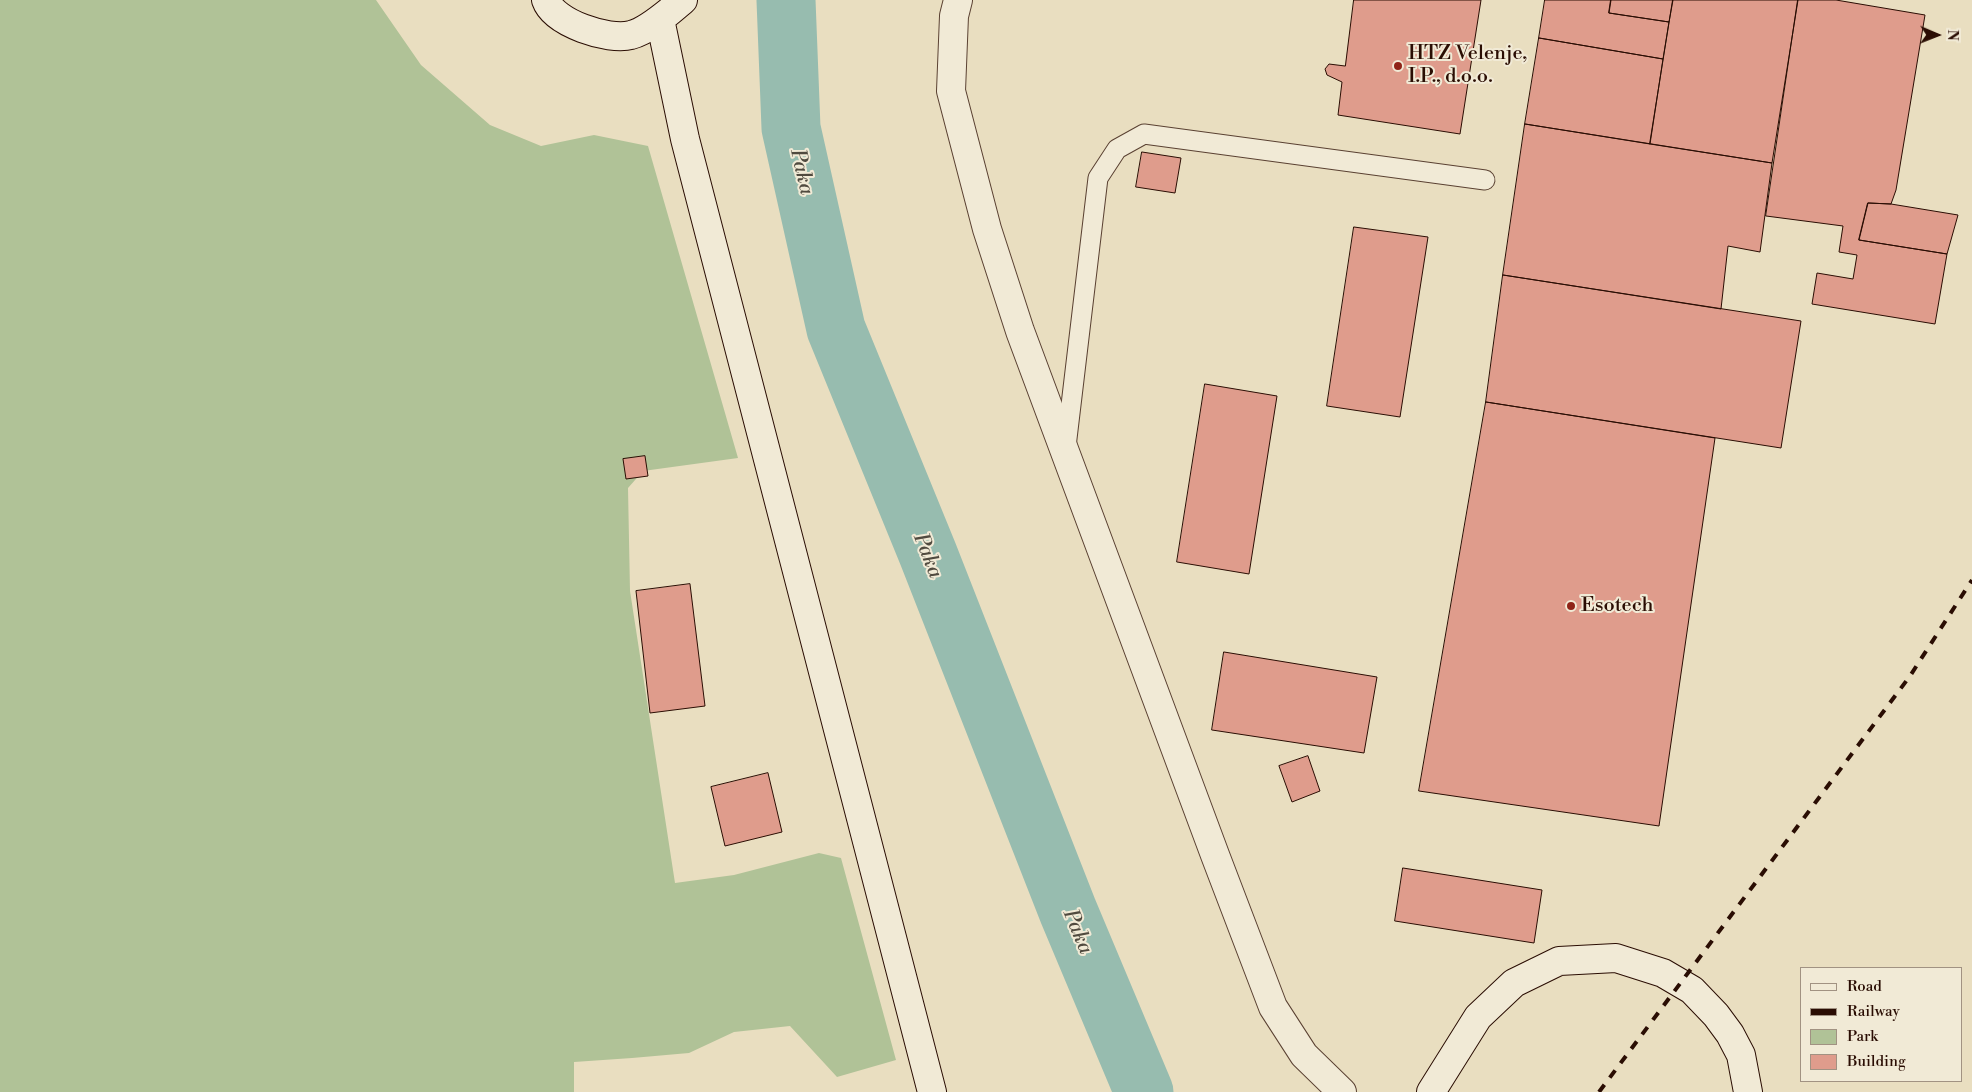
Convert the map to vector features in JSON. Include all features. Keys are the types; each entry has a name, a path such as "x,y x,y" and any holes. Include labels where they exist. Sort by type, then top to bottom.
{"street":[{"path":"546,0 548,7 574,26 602,35 631,35 660,19 683,0"},
{"path":"958,0 954,16 951,90 987,228 1020,331 1214,855 1273,1007 1304,1055 1342,1092"},
{"path":"660,19 685,139 934,1091"},
{"path":"1431,1092 1478,1017 1514,983 1559,962 1616,958 1662,973 1692,990 1716,1015 1734,1041 1741,1055 1748,1092"}],"lane":[{"path":"1065,453 1098,178 1117,149 1144,134 1484,180"}],"green space":[{"path":"0,0 376,0 421,65 490,125 541,146 594,135 648,146 738,458 643,471 628,488 630,591 675,883 734,875 819,853 841,858 896,1060 837,1077 790,1026 734,1032 689,1053 574,1062 574,1092 0,1092"}],"building":[{"name":"HTZ Velenje, I.P., d.o.o.","path":"1354,0 1481,0 1460,134 1338,115 1342,82 1327,75 1325,69 1329,64 1345,66"},
{"path":"1545,0 1611,0 1609,13 1669,22 1663,59 1539,38"},
{"path":"1611,0 1673,0 1669,22 1609,13"},
{"path":"1673,0 1798,0 1772,163 1650,144"},
{"path":"1798,0 1836,0 1925,15 1896,190 1891,204 1868,203 1859,240 1947,254 1935,324 1812,304 1817,273 1853,279 1857,255 1839,252 1843,226 1766,216"},
{"path":"1539,38 1663,59 1650,144 1525,124"},
{"path":"1525,124 1772,163 1760,252 1728,246 1721,309 1503,275"},
{"path":"1142,152 1181,158 1175,193 1136,187"},
{"path":"1868,203 1891,204 1958,215 1947,254 1859,240"},
{"path":"1354,227 1428,237 1400,417 1327,406"},
{"path":"1503,275 1801,321 1781,448 1486,402"},
{"path":"1205,384 1277,396 1249,574 1177,562"},
{"name":"Esotech","path":"1486,402 1715,438 1659,826 1419,791"},
{"path":"645,456 648,476 626,479 623,459"},
{"path":"690,584 705,706 650,713 636,591"},
{"path":"1224,652 1377,677 1364,753 1212,730"},
{"path":"1308,756 1320,791 1292,802 1279,766"},
{"path":"768,773 782,832 725,846 711,787"},
{"path":"1403,868 1542,890 1534,943 1395,921"}],"waterway":[{"name":"Paka","path":"786,0 791,128 836,329 928,554 1068,911 1144,1092"}],"railway":[{"path":"1599,1092 1910,676 1972,580"}],"place":[{"name":"HTZ Velenje, I.P., d.o.o.","path":"1398,66"},
{"name":"Esotech","path":"1571,606"}]}
